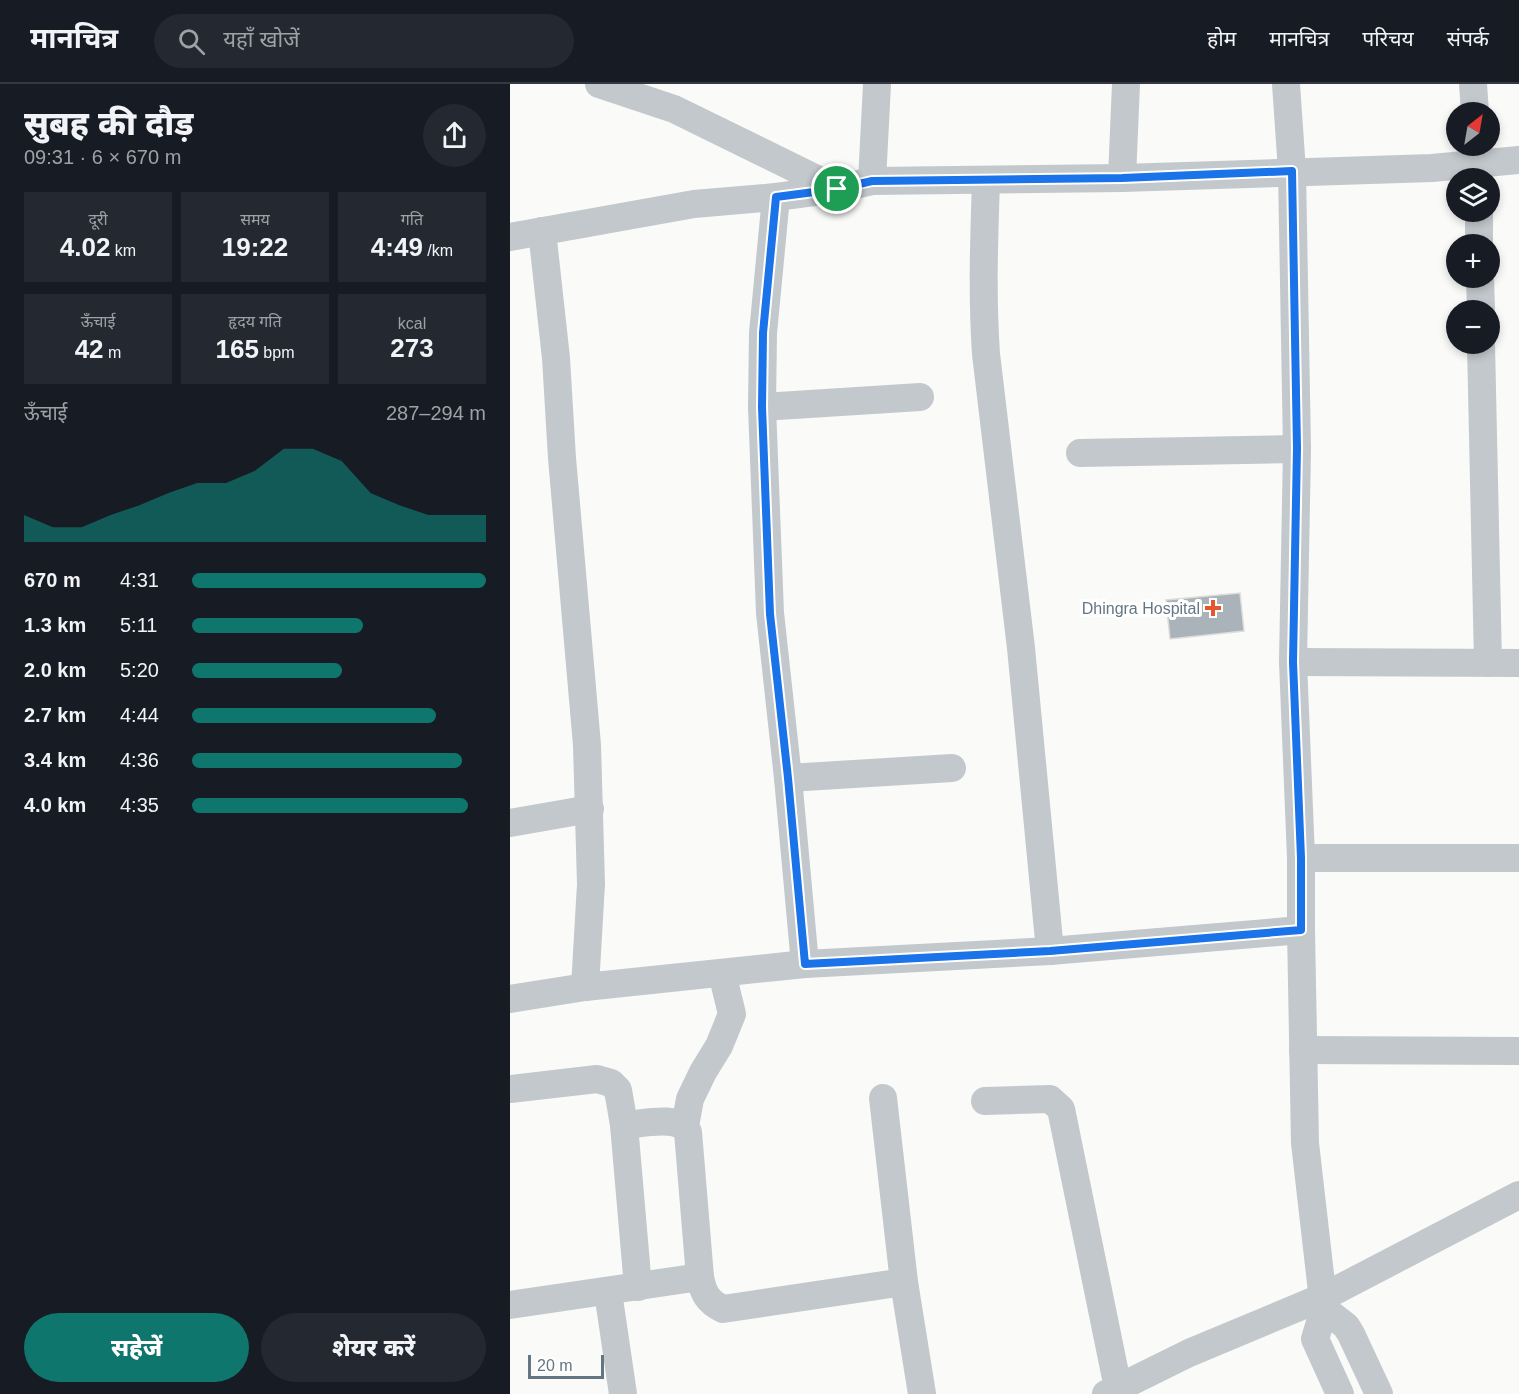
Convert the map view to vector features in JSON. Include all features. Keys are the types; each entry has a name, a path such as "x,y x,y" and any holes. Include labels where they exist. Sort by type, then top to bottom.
{"street":[{"path":"599,84 675,96 837,189"},
{"path":"872,181 877,84"},
{"path":"1122,178 1126,84"},
{"path":"1286,84 1292,171 1297,448 1293,662 1301,858 1305,1143 1324,1303 1315,1339 1340,1394"},
{"path":"1473,84 1474,102"},
{"path":"510,237 694,204 776,197 837,189 872,181 1122,178 1432,168 1519,160"},
{"path":"986,181 983,281 986,354 1021,648 1050,951"},
{"path":"776,197 763,333 762,407 770,614 805,964"},
{"path":"542,231 556,358 562,458 584,688 591,884 585,987"},
{"path":"1481,354 1488,663"},
{"path":"762,407 920,397"},
{"path":"1080,453 1297,448"},
{"path":"1293,662 1519,663"},
{"path":"788,778 952,768"},
{"path":"510,823 590,809"},
{"path":"1301,858 1519,858"},
{"path":"510,999 585,987 805,964 1050,951 1301,930"},
{"path":"722,973 732,1014 719,1046 702,1072 690,1099 685,1126 688,1132 699,1277 708,1299 723,1309 904,1282"},
{"path":"1303,1050 1519,1050"},
{"path":"510,1089 597,1078 618,1090 624,1125 638,1287"},
{"path":"883,1098 904,1282 922,1394"},
{"path":"985,1101 1050,1099 1061,1109 1112,1391 1198,1349 1324,1303 1519,1195"},
{"path":"624,1125 674,1121 685,1126"},
{"path":"510,1305 699,1277"},
{"path":"608,1292 623,1394"},
{"path":"1324,1303 1351,1334 1379,1394"}],"building":[{"path":"1240,593 1244,631 1170,639 1166,600"}],"place":[{"name":"Dhingra Hospital","path":"1213,608"}],"route":[{"path":"1292,171 1297,448 1293,662 1301,858 1301,930 1050,951 805,964 770,614 761,365 776,197 837,189 872,181 1122,178 1292,171"}]}
